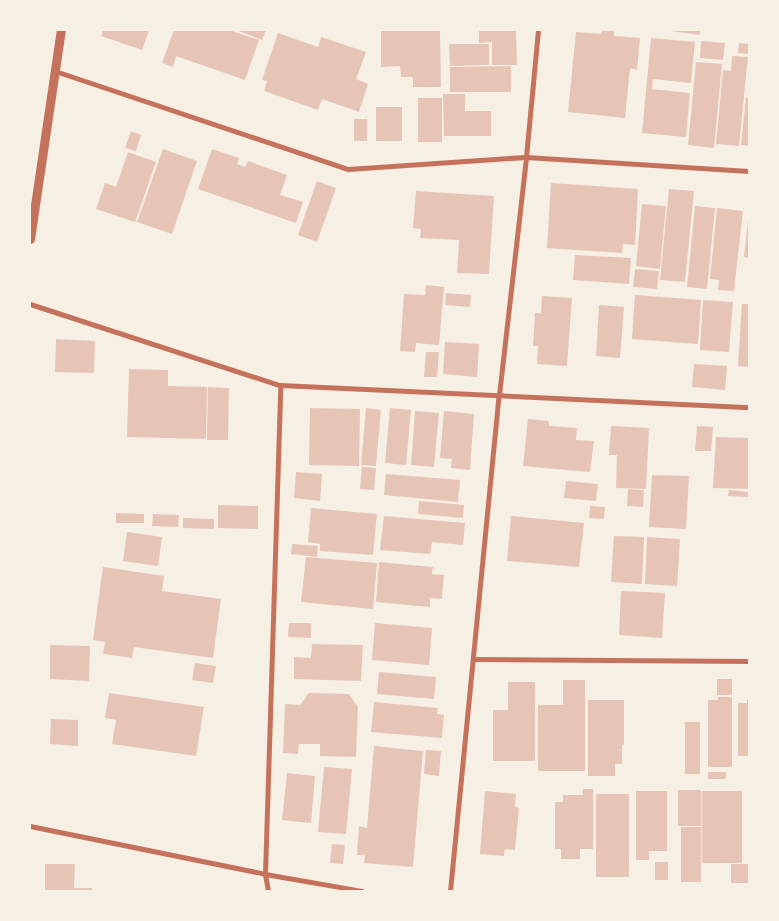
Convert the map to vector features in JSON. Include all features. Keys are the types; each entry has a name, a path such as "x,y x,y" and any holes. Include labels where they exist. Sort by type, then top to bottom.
{"street":[{"path":"30,239 34,180 61,30"},
{"path":"450,891 475,659 499,395 526,157 538,30"},
{"path":"54,71 348,169 526,157 749,171"},
{"path":"30,304 280,385 749,407"},
{"path":"268,891 265,874 280,385"},
{"path":"475,659 749,661"},
{"path":"30,826 265,874 362,891"}],"building":[{"path":"103,30 149,30 142,50 101,36"},
{"path":"174,30 229,30 259,40 245,80 176,56 173,67 162,63"},
{"path":"236,30 266,30 262,40"},
{"path":"440,30 441,87 413,87 413,77 401,77 400,66 381,67 381,31"},
{"path":"479,30 516,30 517,65 492,65 492,42 479,43"},
{"path":"602,30 614,30 614,36 640,38 637,70 630,68 625,118 568,112 576,32 601,34"},
{"path":"662,30 700,30 700,35"},
{"path":"278,33 318,47 321,37 366,52 356,79 368,84 359,112 322,99 318,110 264,91 267,81 262,80"},
{"path":"651,38 695,42 691,83 653,79 652,89 690,93 686,137 642,133"},
{"path":"701,41 725,43 723,60 700,58"},
{"path":"739,43 749,44 749,54 738,53"},
{"path":"449,44 489,44 489,65 450,66"},
{"path":"732,56 748,57 739,146 716,144 723,70 731,71"},
{"path":"696,62 722,64 714,148 688,145"},
{"path":"511,66 511,92 450,92 450,67"},
{"path":"443,94 465,94 465,111 491,111 491,136 444,136"},
{"path":"746,97 749,98 749,146 741,145"},
{"path":"418,98 442,98 442,142 418,142"},
{"path":"376,107 402,107 402,141 376,141"},
{"path":"354,119 367,119 367,141 354,141"},
{"path":"131,131 141,135 136,151 125,148"},
{"path":"163,149 197,161 172,234 137,222"},
{"path":"212,149 239,158 237,164 245,167 248,161 287,175 280,195 303,202 296,223 198,189"},
{"path":"128,152 156,162 135,222 96,209 105,183 116,187"},
{"path":"317,181 336,188 317,242 298,235"},
{"path":"551,183 638,189 635,245 623,244 622,253 547,248"},
{"path":"669,189 694,191 685,282 660,280"},
{"path":"416,191 494,196 489,274 457,273 459,240 420,238 421,229 413,228"},
{"path":"642,204 666,206 660,269 636,266"},
{"path":"695,206 715,208 707,289 687,287"},
{"path":"717,208 743,211 734,291 718,290 719,280 710,279"},
{"path":"749,220 749,258 744,257"},
{"path":"575,255 631,258 629,284 573,280"},
{"path":"635,269 659,271 657,289 633,287"},
{"path":"426,285 444,287 439,345 416,343 415,352 400,351 404,294 425,295"},
{"path":"446,293 471,295 470,307 445,305"},
{"path":"635,295 701,300 698,344 632,339"},
{"path":"542,296 572,298 567,366 537,364 538,346 533,346 535,313 541,313"},
{"path":"703,300 733,302 729,352 700,350"},
{"path":"742,304 749,304 749,367 738,366"},
{"path":"599,305 624,307 620,358 596,356"},
{"path":"56,339 95,341 94,373 55,372"},
{"path":"445,342 479,344 477,377 443,374"},
{"path":"426,352 439,352 437,377 424,377"},
{"path":"694,364 727,366 725,390 692,387"},
{"path":"129,369 168,370 168,386 207,387 206,439 127,437"},
{"path":"208,387 229,388 228,440 207,440"},
{"path":"310,408 360,409 359,466 309,465"},
{"path":"366,408 381,410 376,466 361,465"},
{"path":"390,408 411,410 406,465 385,463"},
{"path":"415,411 439,413 434,467 411,465"},
{"path":"444,411 474,414 470,470 451,468 452,459 440,458"},
{"path":"528,419 549,421 549,426 577,428 576,440 594,441 590,472 523,466"},
{"path":"611,426 649,428 646,489 616,488 617,455 609,455"},
{"path":"697,426 713,427 711,451 695,451"},
{"path":"716,437 749,438 749,489 713,488"},
{"path":"362,467 376,468 374,490 360,489"},
{"path":"296,472 322,474 320,501 294,498"},
{"path":"386,474 460,480 458,502 384,495"},
{"path":"652,475 689,476 686,529 649,527"},
{"path":"566,481 598,484 596,501 564,498"},
{"path":"628,489 644,490 643,507 627,506"},
{"path":"729,490 749,492 749,497 728,496"},
{"path":"419,501 464,505 463,518 418,514"},
{"path":"218,505 258,506 258,529 218,528"},
{"path":"590,506 605,507 604,519 589,518"},
{"path":"311,508 377,514 373,555 320,551 320,544 308,542"},
{"path":"116,513 144,514 144,523 116,523"},
{"path":"153,514 179,515 178,527 152,526"},
{"path":"384,516 465,523 463,545 432,542 430,554 380,550"},
{"path":"511,516 584,523 579,567 507,561"},
{"path":"183,518 214,519 214,529 183,528"},
{"path":"127,532 162,537 158,566 123,561"},
{"path":"614,536 644,537 642,584 611,582"},
{"path":"647,537 680,539 677,586 645,584"},
{"path":"292,544 318,546 317,557 291,554"},
{"path":"306,557 377,563 373,609 301,602"},
{"path":"379,562 433,567 432,574 444,575 442,599 430,598 430,607 376,602"},
{"path":"103,567 164,576 162,591 221,599 213,658 134,647 132,658 103,654 105,642 93,640"},
{"path":"621,591 665,593 662,638 619,635"},
{"path":"289,623 311,623 311,638 288,637"},
{"path":"375,623 432,628 429,665 372,660"},
{"path":"312,644 363,645 361,681 294,679 294,657 311,658"},
{"path":"50,645 90,646 89,681 50,679"},
{"path":"195,663 216,666 213,683 192,680"},
{"path":"379,672 436,677 434,699 377,694"},
{"path":"717,679 732,679 732,695 717,695"},
{"path":"563,680 585,680 585,771 538,771 538,705 563,705"},
{"path":"508,682 535,682 535,761 493,761 493,710 508,710"},
{"path":"109,693 204,707 196,756 112,744 116,720 105,718"},
{"path":"309,693 349,694 358,707 356,757 320,756 320,744 299,744 298,754 283,753 285,704 300,705"},
{"path":"718,697 732,697 732,767 708,767 708,700 718,700"},
{"path":"588,700 624,700 622,764 615,764 615,776 588,776"},
{"path":"747,700 749,700 749,756 738,756 738,703 747,703"},
{"path":"374,702 438,708 437,714 444,715 442,738 371,732"},
{"path":"51,719 78,720 78,746 50,744"},
{"path":"685,722 700,722 700,774 685,774"},
{"path":"374,746 423,751 413,867 364,863 365,855 357,855 359,826 367,828"},
{"path":"426,750 441,751 439,776 424,774"},
{"path":"324,767 352,769 346,834 318,832"},
{"path":"708,772 726,772 726,779 708,779"},
{"path":"287,773 315,776 311,823 282,820"},
{"path":"583,789 593,789 593,849 580,849 580,859 561,859 561,849 555,849 555,802 563,802 563,795 583,795"},
{"path":"678,790 701,790 701,826 678,826"},
{"path":"485,791 516,794 515,807 519,808 515,850 505,849 504,856 480,854"},
{"path":"636,791 667,791 667,851 649,851 649,860 636,860"},
{"path":"702,791 742,791 742,863 702,863"},
{"path":"596,794 629,794 629,877 596,877"},
{"path":"681,827 701,827 701,882 681,882"},
{"path":"332,844 345,845 343,864 330,863"},
{"path":"655,862 668,862 668,880 655,880"},
{"path":"45,864 75,864 74,888 92,888 92,891 45,891"},
{"path":"731,864 749,864 749,883 731,883"}]}
